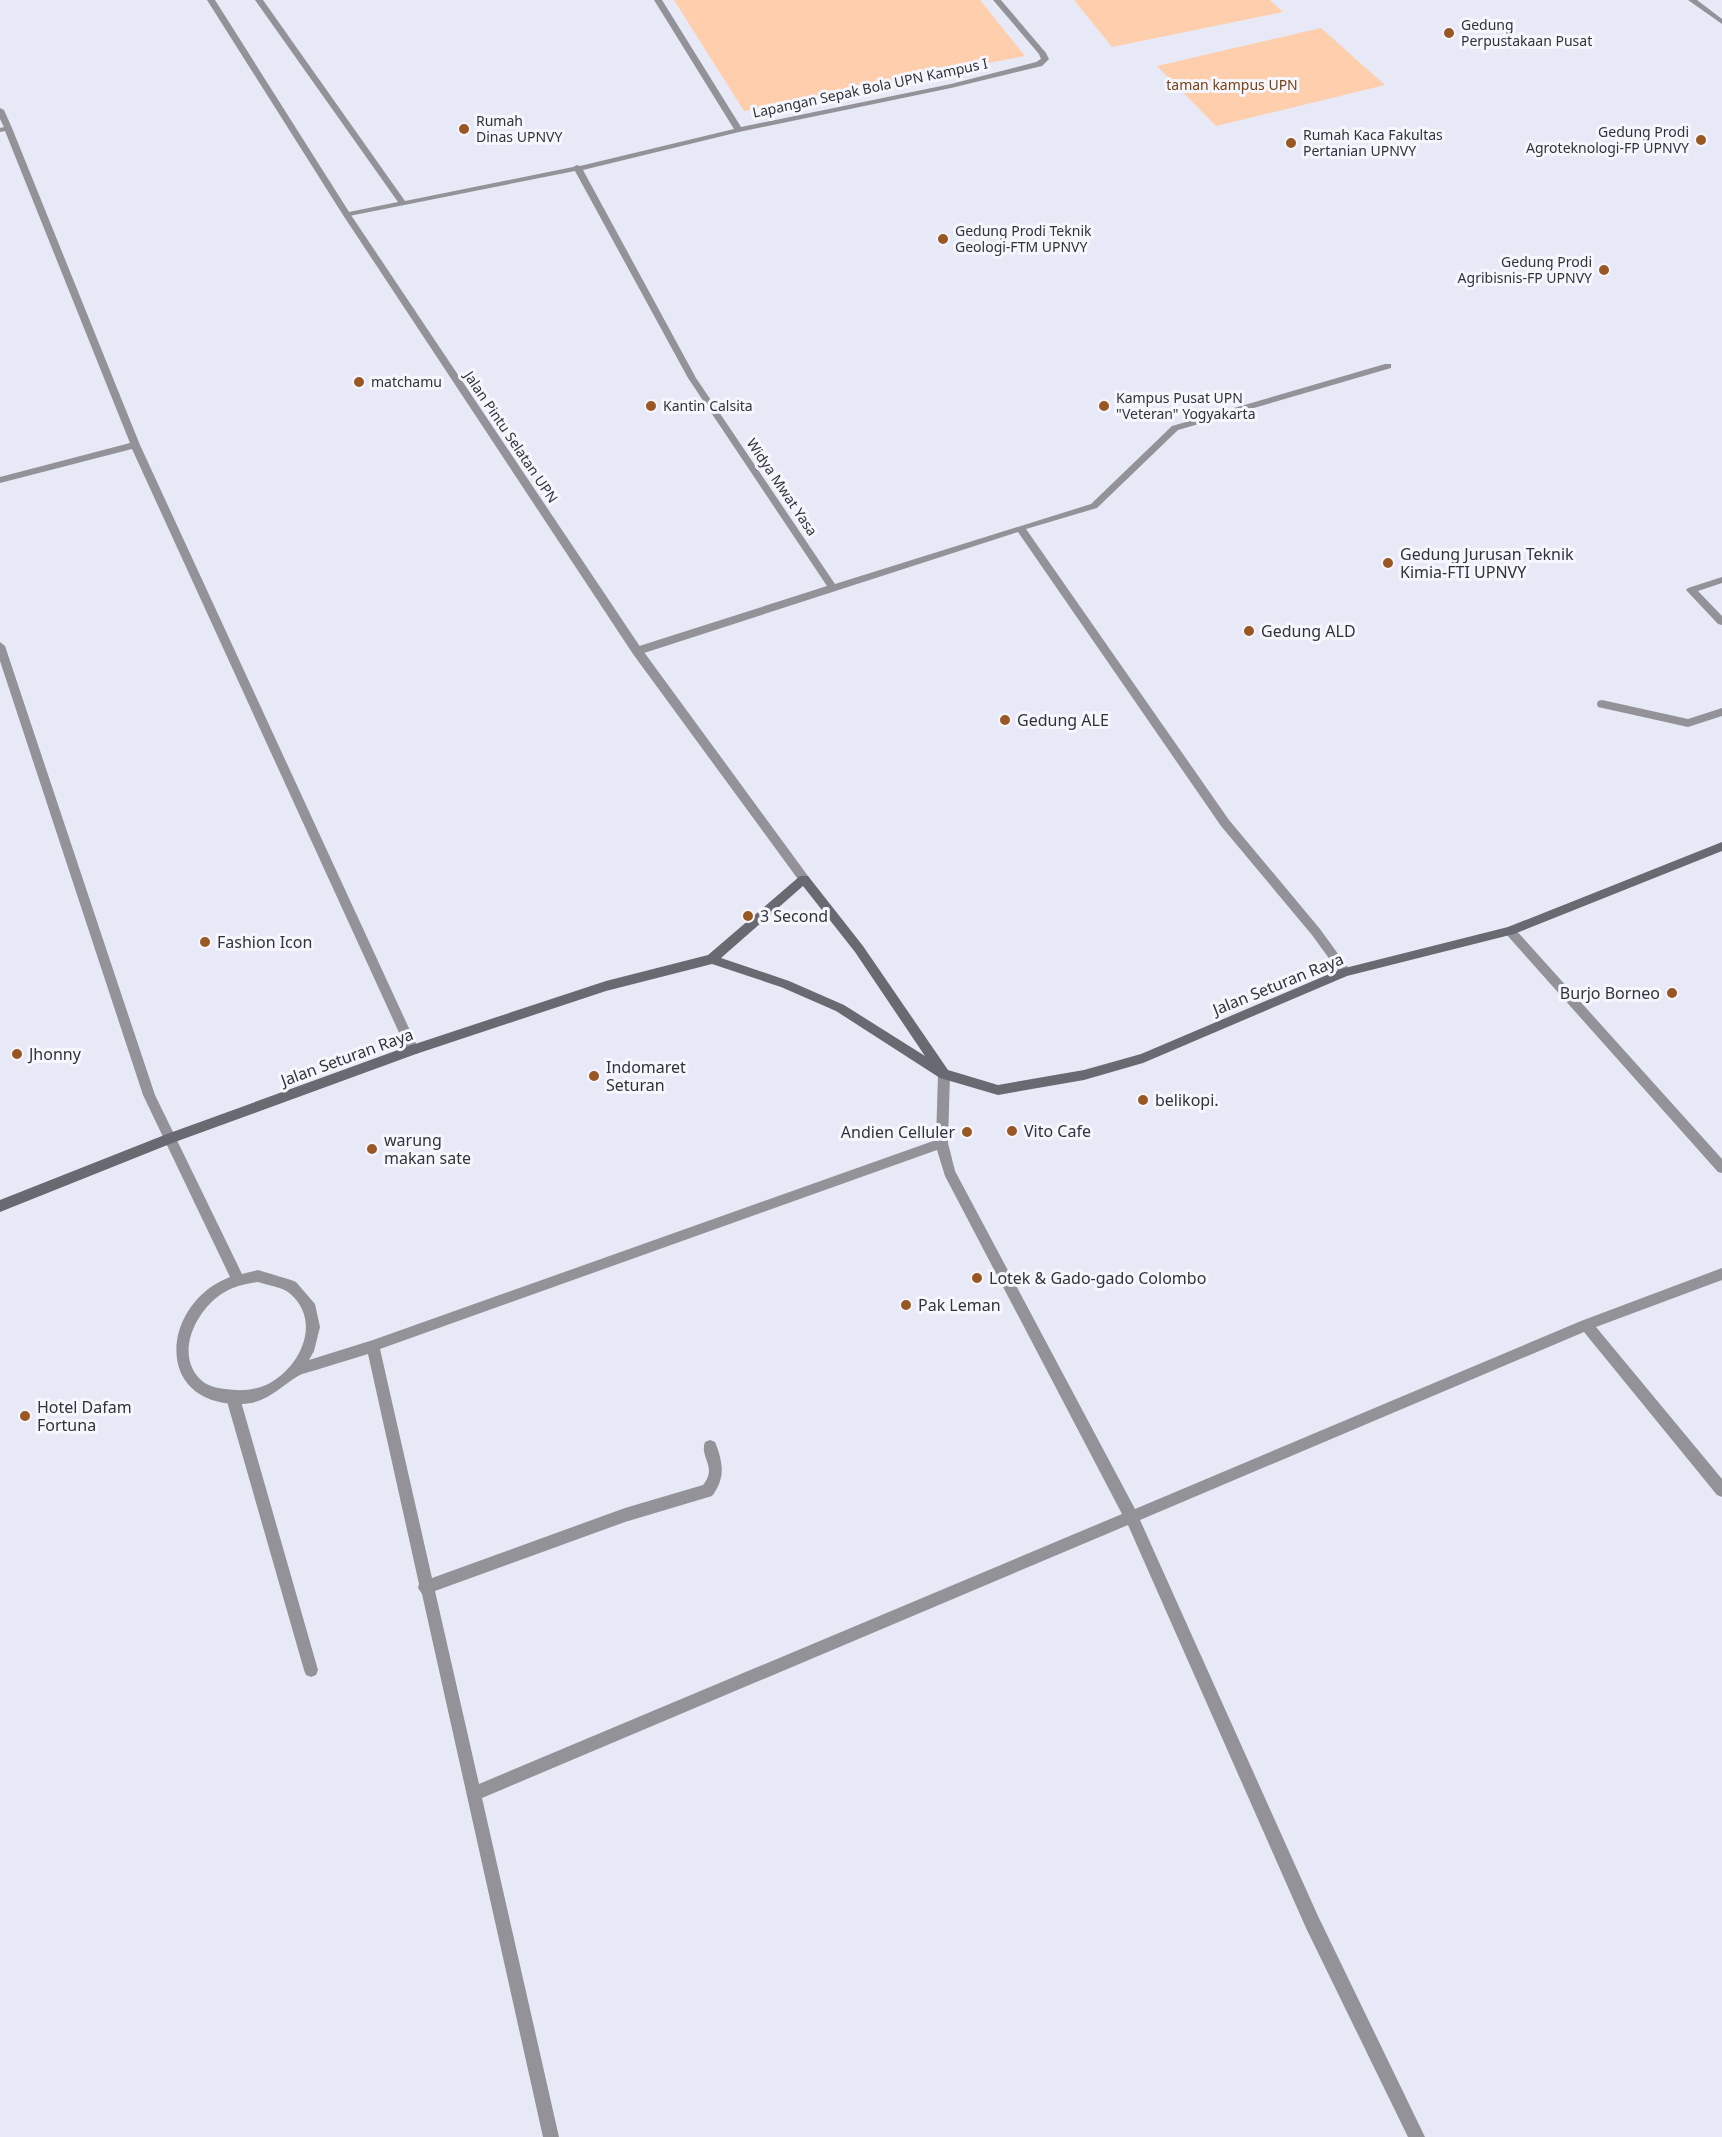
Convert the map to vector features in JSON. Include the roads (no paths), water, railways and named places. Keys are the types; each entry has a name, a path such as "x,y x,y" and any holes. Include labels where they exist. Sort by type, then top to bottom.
{"main road":[{"name":"Jalan Seturan Raya","path":"712,959 785,984 840,1008 945,1074 998,1090 1084,1075 1143,1058 1345,972 1510,931 1722,846"},
{"name":"Jalan Seturan Raya","path":"0,1206 171,1138 413,1050 606,986 712,959 804,879"},
{"path":"804,879 859,949 945,1074"}],"street":[{"name":"Jalan Pintu Selatan UPN","path":"211,0 347,215 637,651 804,879"},
{"path":"259,0 402,202"},
{"name":"Lapangan Sepak Bola UPN Kampus I","path":"658,0 739,130 951,86 1040,64 1045,59 1042,53 997,0"},
{"path":"1692,0 1722,22"},
{"path":"0,110 4,129 135,445 413,1050"},
{"path":"347,215 577,167 739,130"},
{"name":"Widya Mwat Yasa","path":"577,167 692,378 833,588"},
{"path":"637,651 1094,506 1175,428 1388,366"},
{"path":"0,480 135,445"},
{"path":"1020,528 1225,824 1316,932 1345,972"},
{"path":"1722,580 1691,590 1722,622"},
{"path":"0,646 149,1095 238,1280"},
{"path":"1602,704 1688,723 1722,712"},
{"path":"1510,931 1722,1168"},
{"path":"945,1074 942,1143 949,1172 1132,1518 1312,1922 1417,2137"},
{"path":"297,1370 308,1352 314,1334 314,1315 306,1299 294,1287 278,1279 258,1276 238,1280 216,1290 199,1305 186,1325 181,1345 184,1366 195,1382 212,1393 233,1398 256,1395 271,1388 297,1370 373,1346 942,1143"},
{"path":"474,1794 1586,1325 1722,1274"},
{"path":"1586,1325 1722,1490"},
{"path":"373,1346 551,2137"},
{"path":"233,1398 311,1670"},
{"path":"426,1588 625,1515 707,1491 716,1482 717,1471 710,1447"}],"place":[{"name":"Gedung Perpustakaan Pusat","path":"1449,33"},
{"name":"Rumah Dinas UPNVY","path":"464,129"},
{"name":"Gedung Prodi Agroteknologi-FP UPNVY","path":"1701,140"},
{"name":"Rumah Kaca Fakultas Pertanian UPNVY","path":"1291,143"},
{"name":"Gedung Prodi Teknik Geologi-FTM UPNVY","path":"943,239"},
{"name":"Gedung Prodi Agribisnis-FP UPNVY","path":"1604,270"},
{"name":"matchamu","path":"359,382"},
{"name":"Kantin Calsita","path":"651,406"},
{"name":"Kampus Pusat UPN \"Veteran\" Yogyakarta","path":"1104,406"},
{"name":"Gedung Jurusan Teknik Kimia-FTI UPNVY","path":"1388,563"},
{"name":"Gedung ALD","path":"1249,631"},
{"name":"Gedung ALE","path":"1005,720"},
{"name":"3 Second","path":"748,916"},
{"name":"Fashion Icon","path":"205,942"},
{"name":"Burjo Borneo","path":"1672,993"},
{"name":"Jhonny","path":"17,1054"},
{"name":"Indomaret Seturan","path":"594,1076"},
{"name":"belikopi.","path":"1143,1100"},
{"name":"Vito Cafe","path":"1012,1131"},
{"name":"Andien Celluler","path":"967,1132"},
{"name":"warung makan sate","path":"372,1149"},
{"name":"Lotek & Gado-gado Colombo","path":"977,1278"},
{"name":"Pak Leman","path":"906,1305"},
{"name":"Hotel Dafam Fortuna","path":"25,1416"}],"park label":[{"name":"taman kampus UPN","path":"1232,85"}]}
